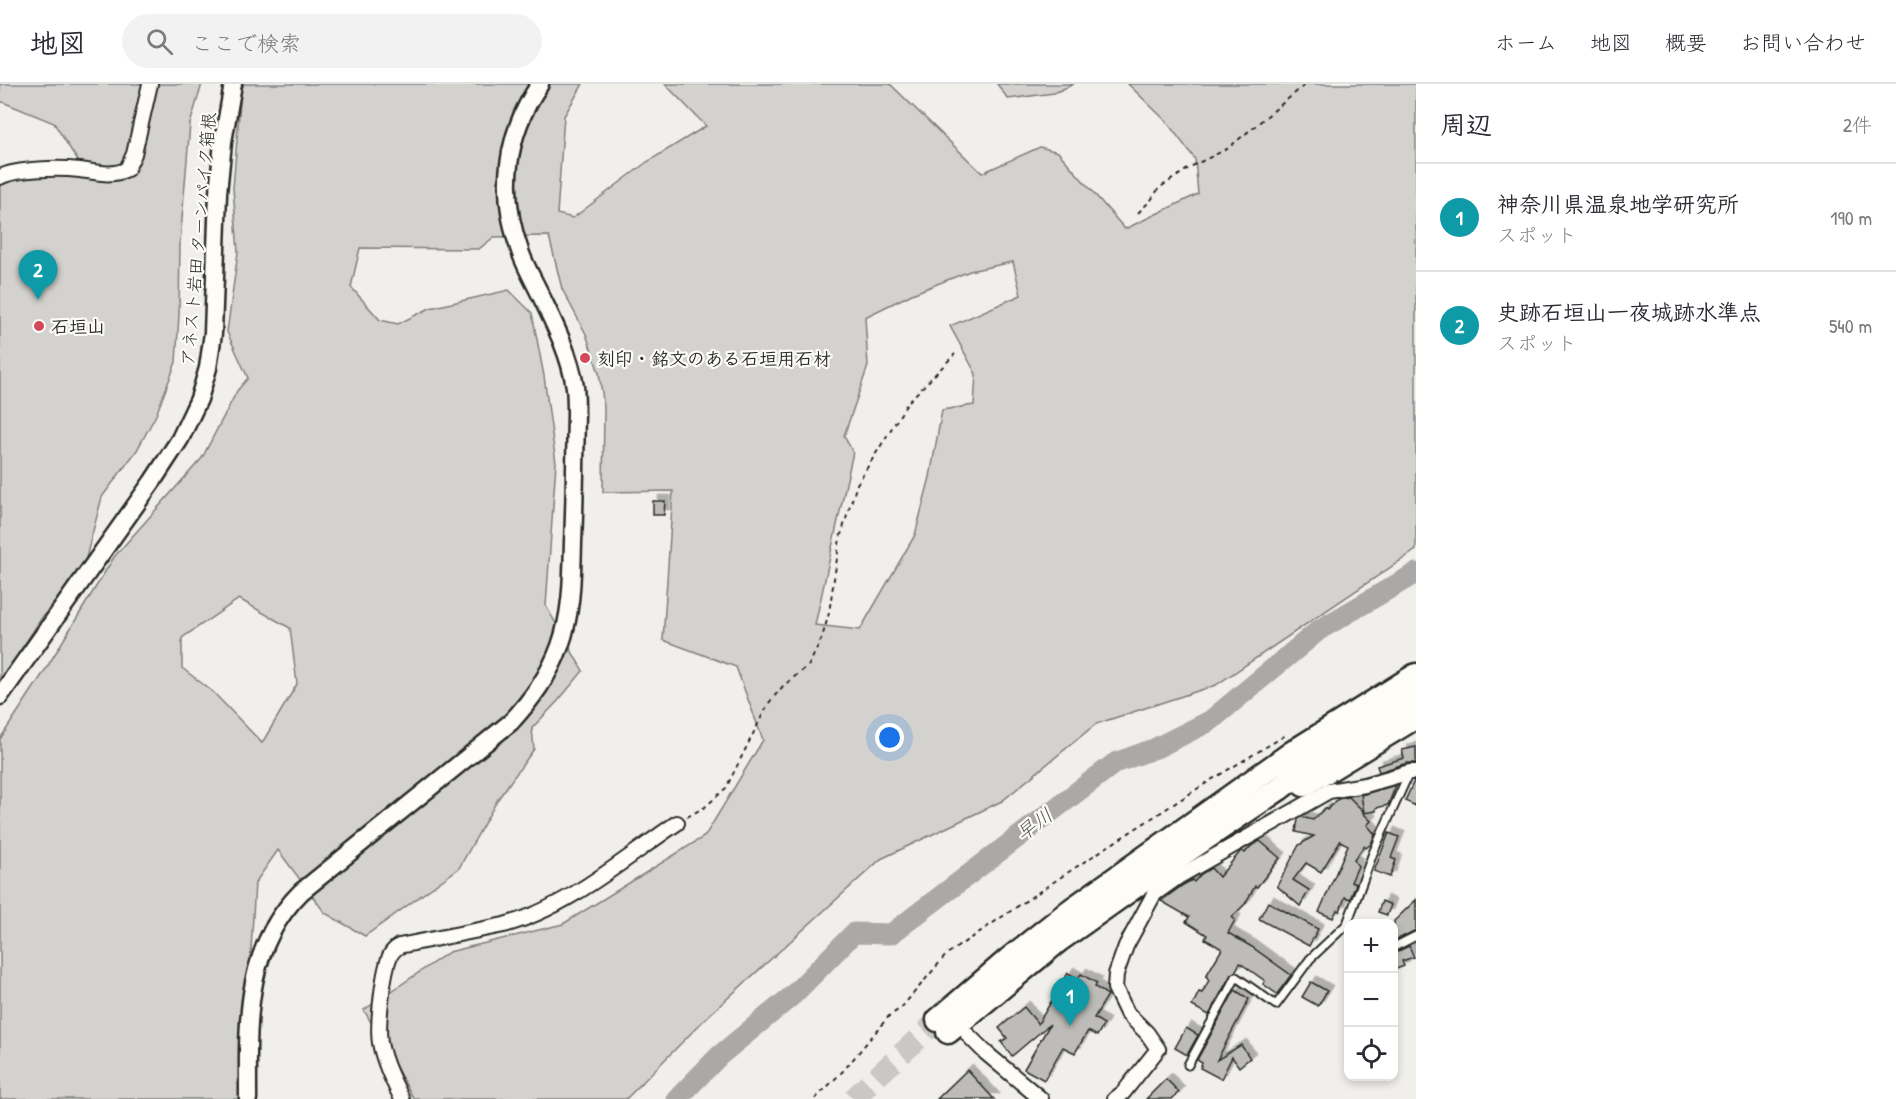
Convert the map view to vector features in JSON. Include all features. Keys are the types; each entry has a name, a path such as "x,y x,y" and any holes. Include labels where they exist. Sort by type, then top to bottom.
{"highway":[{"path":"951,1029 1009,959 1071,910 1293,752 1416,675"},
{"path":"1151,853 1274,777 1329,750 1416,697"},
{"path":"1205,839 1303,786 1416,717"},
{"path":"951,1029 1058,941 1280,789 1329,750"}],"street":[{"path":"0,177 11,173 54,169 115,173 127,169 134,154 150,84"},
{"name":"アネスト岩田 ターンパイク箱根","path":"0,696 152,482 180,439 199,399 208,368 213,333 220,173 233,84"},
{"path":"248,1099 250,999 255,974 268,936 287,905 511,722 534,696 561,645 572,588 575,387 566,351 520,252 509,215 508,177 512,147 520,120 530,98 540,84"},
{"path":"1115,1099 1123,1093 1158,1049 1147,1033 1127,1013 1115,987 1116,974 1126,946 1154,894 1178,877 1329,791 1365,785 1413,772"},
{"path":"402,1099 384,1060 380,1040 385,977 390,954 394,949 399,946 521,921 548,909 583,888 677,823"},
{"path":"951,1029 986,1053 1041,1099"}],"lane":[{"path":"1350,919 1373,853 1413,772"},
{"path":"1188,1065 1236,977 1276,1005 1310,959 1344,929"},
{"path":"1398,945 1416,936"}],"path":[{"path":"1137,213 1151,200 1159,188 1194,165 1227,149 1306,84"},
{"path":"677,823 705,807 726,788 768,704 783,686 809,665 822,638 829,613 840,538 857,484 903,408 955,354"},
{"path":"815,1099 844,1070 889,1016 901,1008 947,954 1073,869 1289,733"}],"shaded area":[{"path":"0,84 202,84 190,124 180,243 176,362 156,415 137,450 102,497 83,569 43,616 0,682 0,182 54,171 88,177 54,123 0,101"},
{"path":"244,84 583,84 564,116 557,214 573,218 647,162 706,126 665,84 890,84 982,173 1040,147 1058,152 1125,229 1198,194 1195,159 1166,121 1128,84 1416,84 1416,550 1216,685 1096,724 1002,801 881,859 707,1017 626,1099 414,1099 364,1010 449,952 563,924 705,836 763,740 736,667 663,640 673,491 603,492 604,407 599,373 586,334 562,289 549,236 494,237 479,249 360,248 351,287 380,320 398,324 430,308 509,290 532,313 544,376 556,463 546,606 583,671 532,728 534,749 498,799 459,868 365,936 325,913 278,850 255,883 242,1099 0,1099 0,739 114,557 202,458 237,391 248,378 227,332 238,252 233,188 241,90","holes":["1013,262 1021,295 950,326 976,374 974,405 942,410 930,477 915,535 860,630 815,625 853,452 844,436 868,366 865,317 912,294 970,271","239,599 290,628 297,684 262,743 213,692 182,668 182,638"]},
{"path":"997,84 1074,84 1054,93 1008,99"}],"building":[{"path":"653,501 665,501 664,515 653,515"},
{"path":"1416,747 1416,763 1407,763 1379,772 1377,766 1404,758 1402,750"},
{"path":"1416,781 1416,806 1405,801"},
{"path":"1396,785 1388,805 1376,808 1376,811 1363,813 1371,821 1367,825 1375,834 1371,844 1366,848 1364,846 1354,860 1358,866 1351,882 1356,884 1350,899 1345,897 1340,911 1337,910 1333,918 1319,912 1348,845 1340,841 1321,872 1306,863 1293,880 1309,890 1300,906 1277,886 1299,845 1314,836 1296,832 1298,819 1301,817 1313,820 1338,799 1349,797 1364,812 1361,795"},
{"path":"1389,833 1399,837 1391,858 1396,860 1390,877 1374,871"},
{"path":"1260,841 1280,858 1257,887 1255,886 1245,904 1232,917 1235,920 1228,933 1291,975 1277,994 1263,984 1265,981 1240,963 1235,972 1231,974 1209,1015 1192,1006 1199,992 1202,993 1209,980 1206,976 1222,949 1205,939 1207,935 1186,922 1189,917 1161,901 1183,885 1192,880 1194,882 1211,868 1219,877 1240,852 1245,853"},
{"path":"1416,900 1416,930 1398,939 1398,919 1396,919"},
{"path":"1382,901 1391,905 1387,915 1378,912"},
{"path":"1268,902 1318,929 1309,946 1259,919"},
{"path":"1409,946 1414,957 1402,961 1404,966 1398,968 1398,951"},
{"path":"1068,973 1078,979 1081,974 1097,983 1095,987 1108,995 1094,1018 1104,1024 1097,1036 1088,1031 1075,1053 1063,1047 1044,1080 1024,1069 1050,1024 1012,1056 1001,1042 1007,1038 999,1028 1024,1007 1038,1024"},
{"path":"1311,982 1327,991 1318,1006 1302,997"},
{"path":"1235,990 1249,999 1217,1060 1241,1045 1250,1058 1239,1067 1232,1057 1221,1079 1200,1068 1202,1063 1197,1060"},
{"path":"1186,1028 1198,1035 1187,1055 1175,1048"},
{"path":"967,1070 994,1099 937,1099"},
{"path":"1166,1079 1179,1092 1172,1099 1146,1099"}],"waterway":[{"name":"早川","path":"677,1099 719,1056 793,995 854,933 891,934 1115,763 1156,748 1210,721 1319,630 1416,573"}],"tunnel":[{"path":"853,1099 938,1020"}],"place":[{"name":"史跡石垣山一夜城跡水準点","path":"38,300"},
{"name":"石垣山","path":"39,326"},
{"name":"刻印・銘文のある石垣用石材","path":"585,358"},
{"name":"神奈川県温泉地学研究所","path":"1070,1026"}]}
